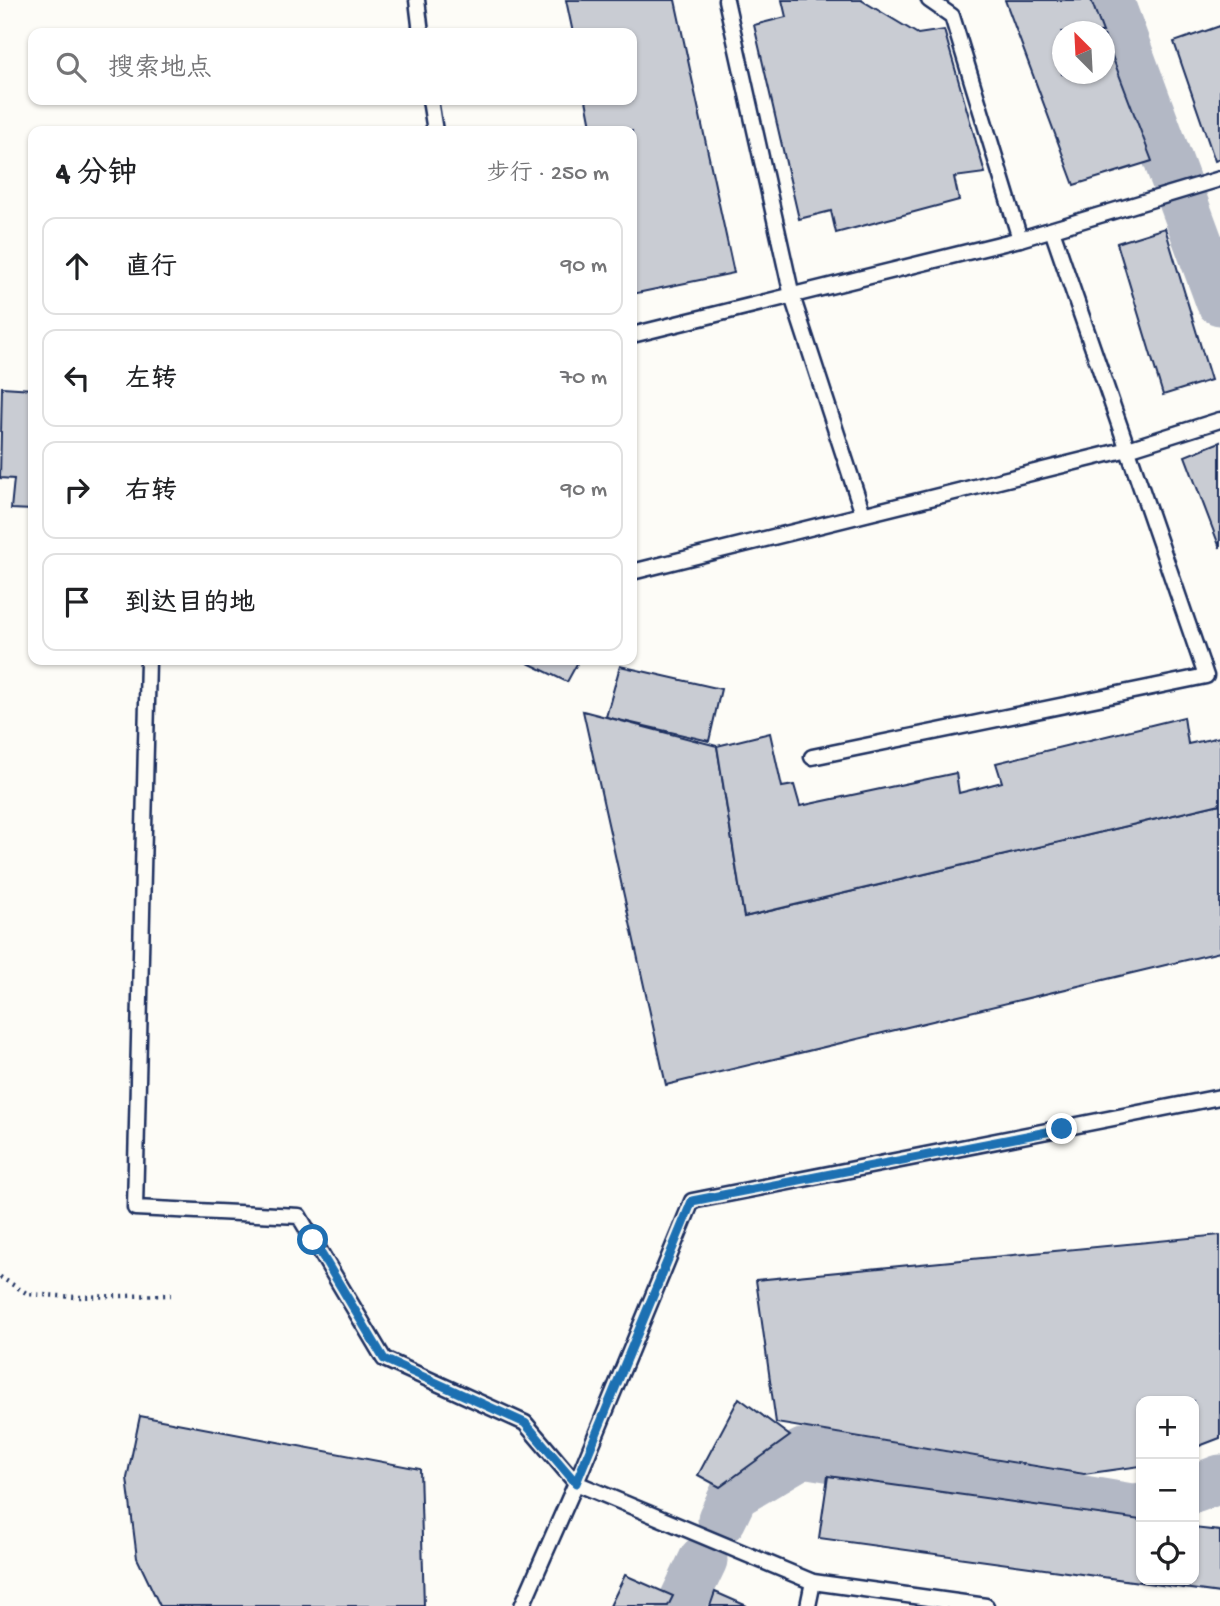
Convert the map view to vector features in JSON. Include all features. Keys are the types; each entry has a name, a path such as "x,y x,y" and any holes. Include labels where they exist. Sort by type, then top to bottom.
{"lane":[{"path":"416,0 420,28"},
{"path":"726,0 792,296 863,514"},
{"path":"929,0 953,16 1020,239"},
{"path":"431,105 434,126"},
{"path":"637,334 1020,239 1215,181"},
{"path":"812,757 1206,676 1052,230"},
{"path":"637,571 1128,449 1220,420"},
{"path":"148,665 135,1208 299,1216 384,1359 525,1423 576,1483 813,1582 986,1606"},
{"path":"522,1606 576,1483 692,1201 1220,1097"},
{"path":"808,1606 813,1582"}],"path":[{"path":"0,1277 29,1294 76,1297 171,1295"}],"building":[{"path":"566,0 675,0 734,273 637,293 637,126 591,126 587,105 637,105 637,28 572,28"},
{"path":"782,0 861,0 918,34 944,30 985,173 954,177 959,200 836,233 831,211 799,219 754,25 786,17"},
{"path":"1005,0 1091,0 1099,21 1052,21 1052,84 1115,84 1115,64 1152,161 1074,185"},
{"path":"1220,26 1220,159 1215,161 1174,42"},
{"path":"1165,228 1211,380 1163,395 1117,243"},
{"path":"2,387 28,389 28,510 11,509 14,479 0,478"},
{"path":"1220,442 1220,548 1185,456"},
{"path":"532,665 576,665 567,682"},
{"path":"620,666 721,689 709,741 606,717"},
{"path":"583,711 717,746 744,917 1220,804 1220,952 666,1085"},
{"path":"1184,717 1188,744 1220,737 1220,804 744,917 717,746 770,733 782,787 794,785 800,806 956,773 959,793 1002,782 996,763"},
{"path":"1220,1235 1220,1438 1199,1446 1199,1396 1136,1396 1136,1467 1084,1474 776,1423 756,1280"},
{"path":"739,1398 790,1436 720,1487 698,1475"},
{"path":"140,1416 420,1469 424,1606 160,1606 137,1558 127,1478"},
{"path":"828,1476 1136,1519 1136,1581 819,1538"},
{"path":"1199,1529 1220,1531 1220,1593 1162,1585 1199,1585"},
{"path":"625,1575 673,1596 668,1606 610,1606"},
{"path":"715,1592 747,1606 710,1606"}],"waterway":[{"path":"1109,0 1220,301"},
{"path":"722,1519 734,1494 803,1453 1136,1509"},
{"path":"1199,1487 1220,1479"},
{"path":"681,1606 703,1560"}],"route":[{"path":"313,1240 384,1359 525,1423 576,1483 692,1201 1062,1129"}]}
